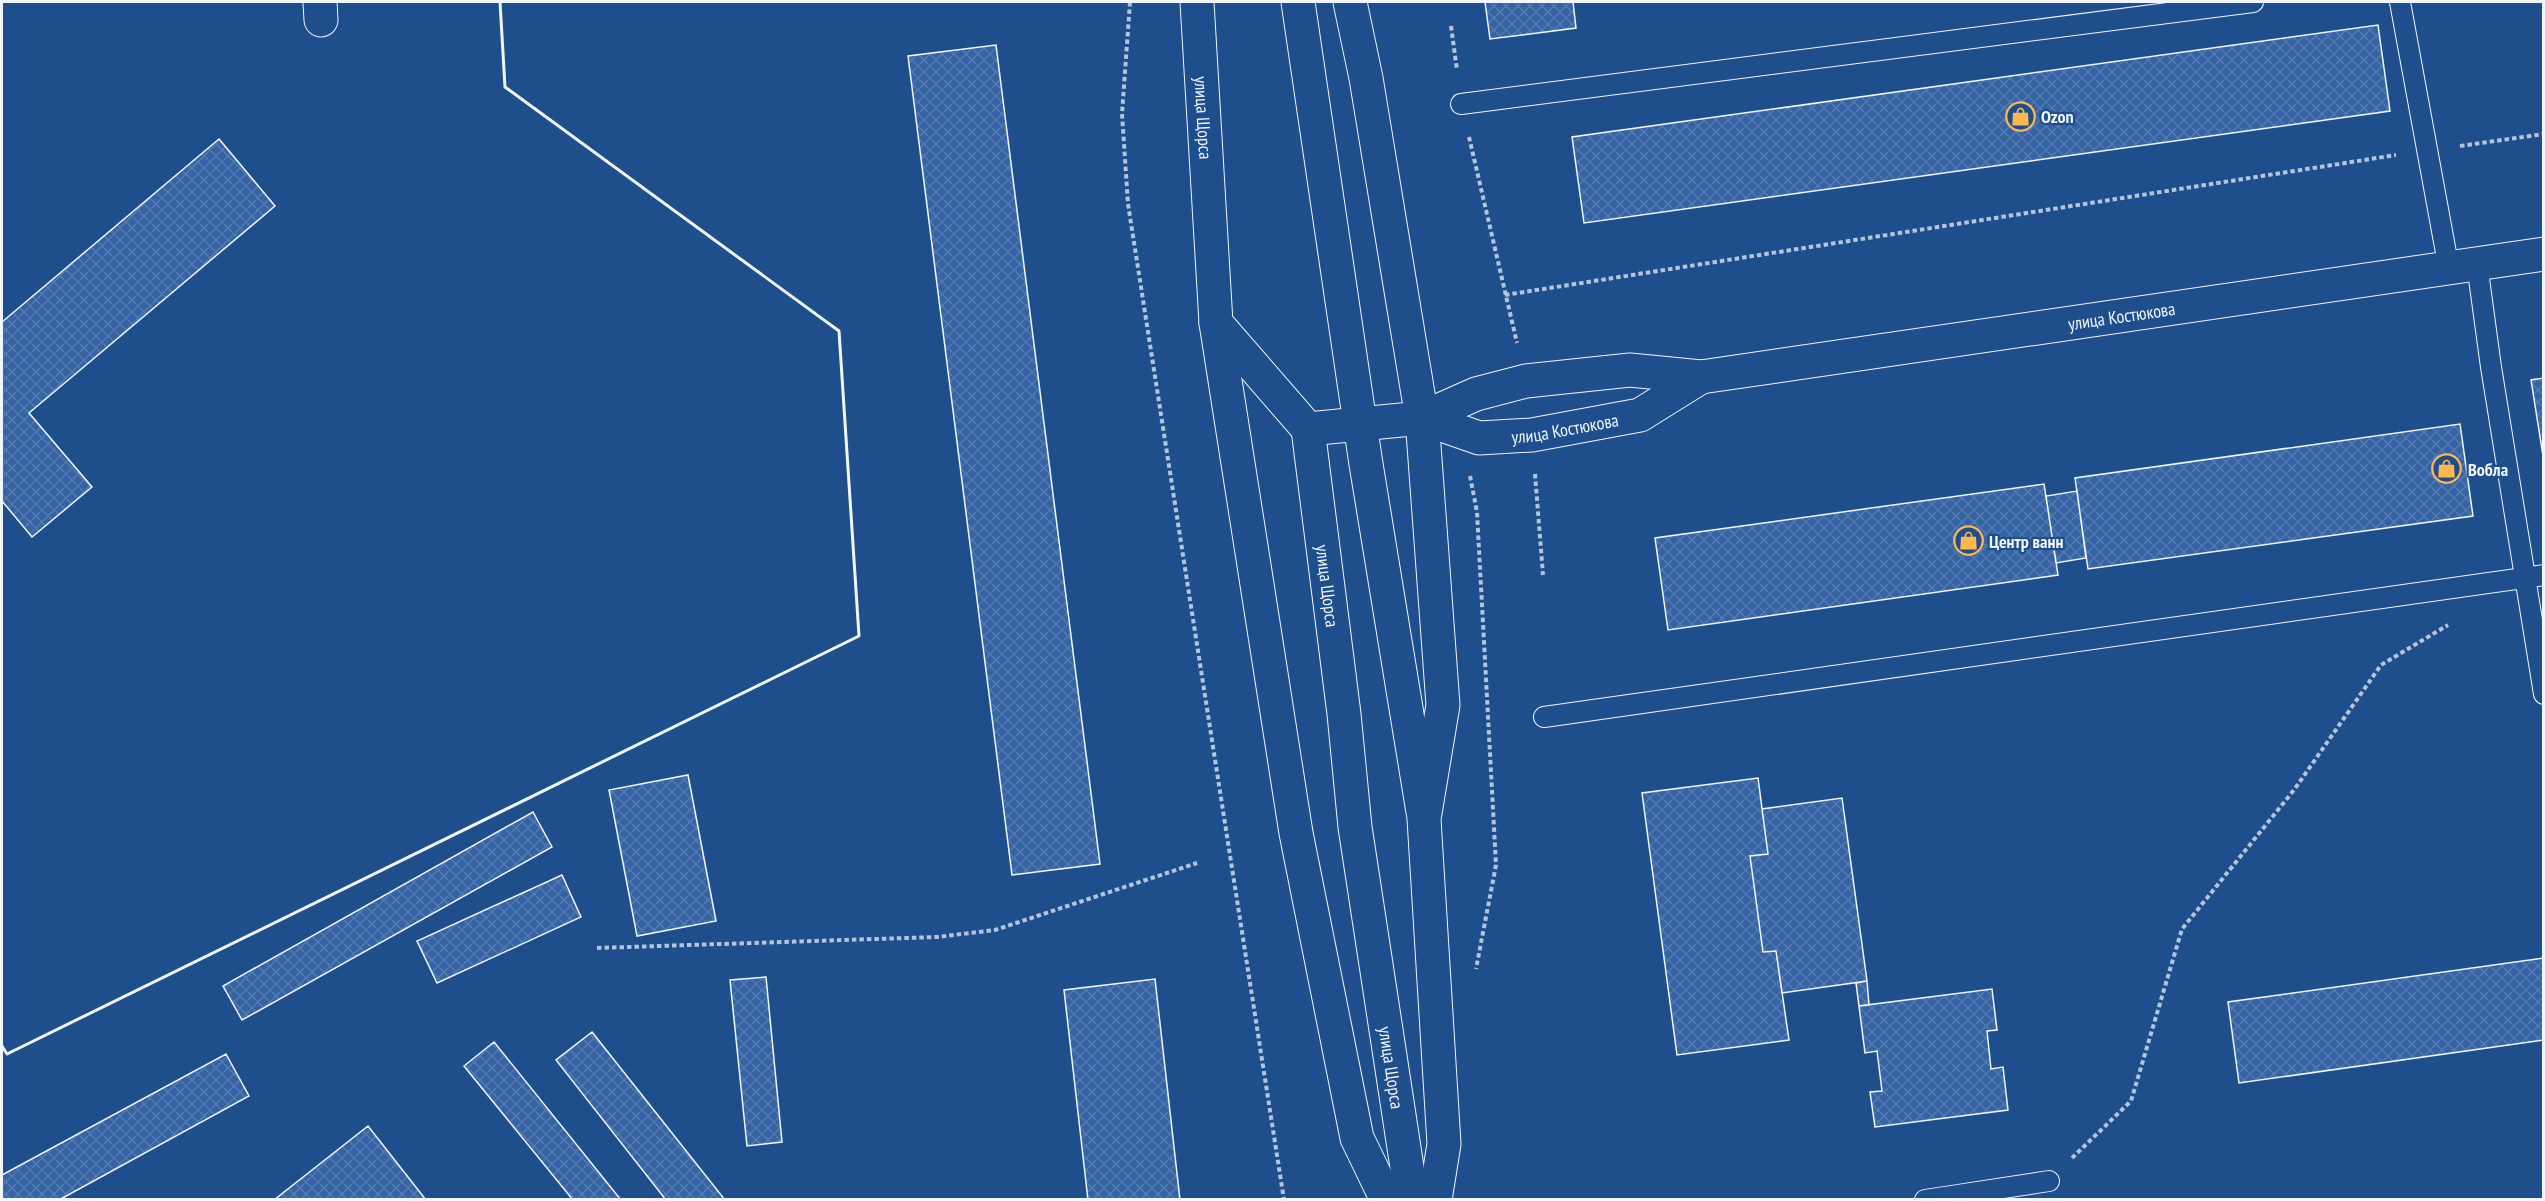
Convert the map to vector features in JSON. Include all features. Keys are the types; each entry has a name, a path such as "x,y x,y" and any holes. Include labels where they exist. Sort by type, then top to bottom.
{"main road":[{"name":"улица Щорса","path":"1197,2 1216,323 1296,833 1357,1138 1387,1200"},
{"path":"1298,2 1360,424 1424,819 1444,1144 1436,1200"},
{"path":"1350,2 1366,78 1422,418 1443,705 1424,819"},
{"name":"улица Костюкова","path":"1308,429 1422,418 1476,394 1526,381 1630,370 1701,377 2544,254"},
{"path":"1216,323 1308,429"},
{"name":"улица Костюкова","path":"1422,418 1479,438 1532,435 1640,415 1701,377"},
{"name":"улица Щорса","path":"1308,429 1344,714 1355,827 1412,1200"}],"lane":[{"path":"1461,104 2253,2"},
{"path":"2400,2 2427,150 2491,367 2535,576 2544,694"},
{"path":"1544,717 2535,576"},
{"path":"1925,1200 2049,1181"}],"path":[{"path":"1130,2 1122,114 1128,204 1284,1200"},
{"path":"1451,26 1461,104 1526,381"},
{"path":"1505,295 2427,150 2544,134"},
{"path":"1532,435 1543,575"},
{"path":"2049,1181 2132,1101 2182,929 2294,790 2381,665 2458,618"},
{"path":"597,948 937,937 995,930 1197,863"}],"building":[{"path":"1485,2 1573,2 1576,28 1490,39"},
{"path":"2378,25 2390,111 1584,223 1572,137"},
{"path":"996,45 1100,864 1012,875 908,56"},
{"path":"219,139 275,206 29,413 92,487 32,537 2,501 2,322"},
{"path":"2544,378 2544,462 2531,380"},
{"path":"2460,424 2473,516 2088,569 2075,478"},
{"path":"2044,484 2058,575 1668,630 1655,538"},
{"path":"2077,491 2086,558 2056,563 2046,496"},
{"path":"688,775 716,921 637,936 609,790"},
{"path":"1758,778 1768,854 1750,856 1763,952 1776,951 1789,1040 1677,1055 1642,793"},
{"path":"1842,798 1867,981 1782,993 1776,951 1763,952 1750,856 1768,854 1762,809"},
{"path":"533,812 552,847 242,1020 223,986"},
{"path":"562,875 581,917 437,983 417,941"},
{"path":"2544,958 2544,1040 2239,1083 2228,1002"},
{"path":"766,977 782,1142 747,1146 730,980"},
{"path":"1155,979 1180,1200 1088,1200 1064,990"},
{"path":"1867,981 1869,1005 1859,1006 1856,983"},
{"path":"1992,989 1997,1030 1987,1031 1991,1069 2003,1067 2008,1110 1875,1127 1870,1092 1882,1091 1877,1051 1865,1053 1859,1006"},
{"path":"592,1032 725,1200 666,1200 556,1060"},
{"path":"494,1042 621,1200 573,1200 464,1066"},
{"path":"226,1054 249,1096 59,1200 2,1200 2,1175"},
{"path":"368,1126 426,1200 274,1200"}],"wall":[{"path":"2,1046 7,1054 859,636 839,331 505,87 500,2"}],"place":[{"name":"Ozon","path":"2020,116"},
{"name":"Вобла","path":"2447,469"},
{"name":"Центр ванн","path":"1968,541"}]}
